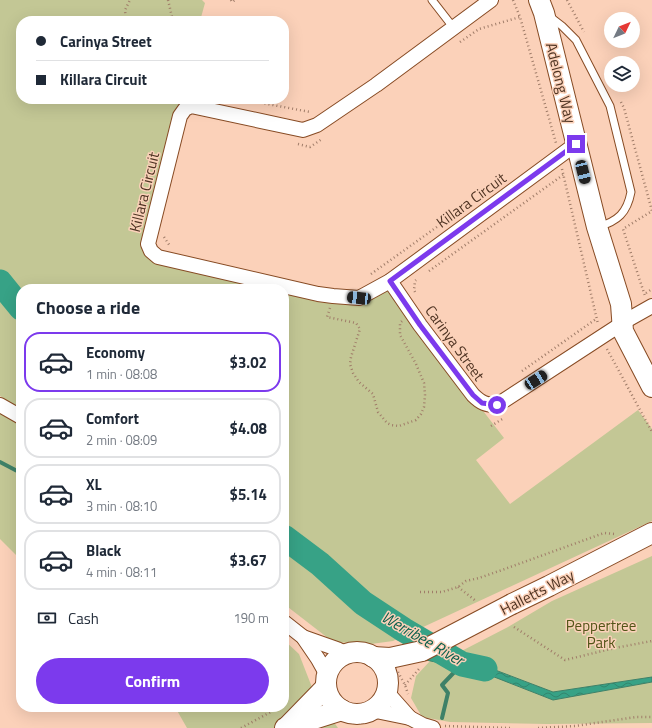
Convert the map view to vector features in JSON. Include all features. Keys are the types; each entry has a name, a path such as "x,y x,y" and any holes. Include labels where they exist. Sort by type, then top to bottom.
{"street":[{"name":"Killara Circuit","path":"276,284 158,256 151,251 148,244 180,116 185,108 191,106 303,130 317,125 376,85 491,0"},
{"name":"Adelong Way","path":"541,6 597,227 625,317 652,358"},
{"name":"Killara Circuit","path":"289,287 318,294 359,298 390,281 576,144"},
{"name":"Carinya Street","path":"390,281 473,395 482,403 491,405 497,405 600,337 648,300"},
{"name":"Adelong Way","path":"625,317 623,331 652,387"},
{"path":"0,405 16,414"},
{"name":"Halletts Way","path":"373,657 390,658 422,650 652,532"},
{"path":"289,626 303,638 318,659 326,681 329,697 334,704 342,710 356,714 364,713 378,706 383,699 390,681"},
{"path":"303,638 338,649 347,654"},
{"name":"Halletts Way","path":"390,681 422,650"},
{"path":"286,728 326,681 331,666 338,659 347,654 356,652 373,657 380,663 410,718"},
{"path":"286,728 342,710"},
{"path":"371,710 410,718 423,725 437,727"}],"lane":[{"path":"432,0 453,27"},
{"path":"541,6 576,40 610,106 631,192 629,203 622,213 612,223 597,227"}],"path":[{"path":"126,16 125,10 130,0"},
{"path":"168,0 171,16"},
{"path":"231,0 232,2 235,0"},
{"path":"514,0 520,16 559,157 600,337 652,432"},
{"path":"459,42 479,29 520,16"},
{"path":"267,104 315,113"},
{"path":"295,144 310,147 323,138"},
{"path":"425,274 563,175"},
{"path":"370,275 471,202"},
{"path":"164,236 170,246"},
{"path":"419,278 415,281 414,290 419,297"},
{"path":"648,300 652,289"},
{"path":"333,296 328,317 356,323 360,329 354,345 350,364 353,373 359,382 372,394 378,412 387,423 391,425 399,426 416,420 422,414 424,407 424,383 416,364 400,335 400,323 412,313"},
{"path":"520,372 596,319"},
{"path":"420,592 442,592 458,587 466,581 502,570 604,532 619,534"},
{"path":"458,587 476,601"},
{"path":"514,627 565,660 652,641"},
{"path":"390,681 405,685 408,696"},
{"path":"241,728 271,712"},
{"path":"538,728 576,726 636,717 652,717"},
{"path":"437,727 510,728"}],"green space":[{"path":"0,0 202,0 205,3 201,16 16,16 16,104 179,104 142,243 146,252 251,284 16,284 16,406 0,396"},
{"path":"388,288 504,438 476,460 510,504 638,410 652,429 652,521 393,641 371,644 333,642 289,608 289,294 318,302 361,306"},
{"path":"0,413 16,423 16,555 0,539"},
{"name":"Peppertree Park","path":"652,556 652,677 553,692 482,665 448,658 508,627 552,601"},
{"path":"289,645 299,654 315,695 338,728 187,728 178,712 289,712"},
{"path":"431,660 479,671 553,700 652,682 652,723 547,724 450,722 422,717 411,698 416,676"}],"water":[{"path":"424,653 482,665 553,692 652,677 652,682 553,700 479,671 421,659"}],"waterway":[{"name":"Werribee River","path":"0,282 16,302"},
{"path":"0,462 16,470"},
{"name":"Werribee River","path":"289,541 320,564 363,603 404,630 462,664 485,669"},
{"path":"442,718 448,693 442,685 462,664"}],"route":[{"path":"497,405 482,403 473,395 420,325 390,281 576,144"}]}
